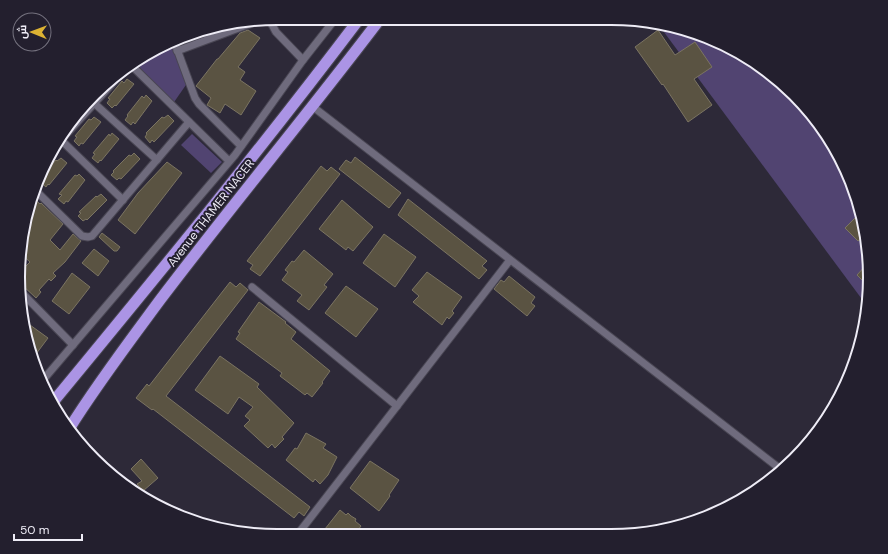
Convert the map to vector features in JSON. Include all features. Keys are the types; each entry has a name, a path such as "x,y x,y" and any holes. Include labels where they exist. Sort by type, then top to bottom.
{"highway":[{"name":"Avenue THAMER NACER","path":"56,398 163,269 317,76 355,25"},
{"name":"Avenue THAMER NACER","path":"72,424 97,386 216,227 375,25"}],"street":[{"path":"272,25 276,32 303,60"},
{"path":"46,377 229,161 330,25"},
{"path":"178,51 239,28"},
{"path":"176,46 195,98 199,104 241,146"},
{"path":"135,69 229,161"},
{"path":"95,104 157,160"},
{"path":"312,106 776,467"},
{"path":"39,194 82,236 92,236 189,122"},
{"path":"63,143 123,200"},
{"path":"302,529 510,260"},
{"path":"252,287 397,406"},
{"path":"26,297 73,345"}],"shaded area":[{"path":"663,31 692,38 707,44 751,67 789,99 821,137 837,166 850,196 861,244 863,277 862,299"},
{"path":"173,48 188,82 172,105 136,68"},
{"path":"192,134 222,162 211,173 181,145"}],"building":[{"path":"248,30 260,38 238,67 245,72 240,80 256,91 241,115 225,104 220,113 207,105 211,98 196,86 240,33"},
{"path":"658,30 675,55 695,42 712,67 694,79 712,105 688,122 663,84 662,85 635,47"},
{"path":"127,79 134,84 116,106 115,105 112,108 107,103 110,99 108,98 122,81 124,83"},
{"path":"146,95 152,101 135,124 133,122 131,125 125,120 128,116 127,115 142,96 144,98"},
{"path":"168,115 174,121 154,142 152,140 150,143 145,137 147,134 146,133 162,117 164,118"},
{"path":"94,117 101,122 83,144 81,143 79,146 74,141 77,137 75,136 89,119 91,120"},
{"path":"112,133 119,139 98,163 92,158 95,154 93,153 109,134 110,136"},
{"path":"134,153 140,159 121,179 119,178 117,180 111,175 114,172 113,171 129,155 131,156"},
{"path":"355,157 401,193 389,208 339,169 346,160 351,163"},
{"path":"61,158 67,163 46,187 43,184 44,181 51,165 56,160 57,161"},
{"path":"167,162 182,173 135,234 118,220 138,193"},
{"path":"321,166 327,171 331,167 340,174 260,276 250,269 253,265 247,261"},
{"path":"79,174 85,180 68,202 66,201 64,204 58,199 62,195 59,194 75,175 77,176"},
{"path":"101,194 107,200 87,220 86,219 83,221 78,216 81,213 79,212 96,196 97,197"},
{"path":"408,199 487,261 482,266 487,270 479,279 398,215"},
{"path":"342,200 373,227 353,251 348,247 346,250 319,229"},
{"path":"37,201 40,204 41,203 63,224 50,240 60,250 73,234 81,241 65,262 53,273 56,276 51,281 49,279 39,290 41,292 36,298 26,288 26,266 30,262 26,259 27,244"},
{"path":"855,218 860,239 858,241 845,228"},
{"path":"102,233 120,247 117,251 114,251 99,237"},
{"path":"384,234 416,257 395,287 363,263"},
{"path":"94,249 109,261 98,276 82,263"},
{"path":"304,250 333,274 324,285 327,287 309,310 297,301 302,295 282,280 288,272 285,270"},
{"path":"862,269 863,281 857,275"},
{"path":"427,272 462,297 452,311 454,313 449,319 447,317 442,325 413,302 419,296 412,290"},
{"path":"72,273 90,287 69,314 52,301"},
{"path":"509,276 535,297 531,303 535,306 527,316 494,289 501,280 504,282"},
{"path":"230,282 236,287 240,283 248,290 166,396 310,507 304,516 299,512 294,518 153,409 152,410 136,398 147,384 149,386"},
{"path":"346,286 378,309 356,337 325,313"},
{"path":"259,302 286,322 285,323 296,332 291,339 330,371 312,397 307,393 305,395 280,376 282,373 236,339 240,333 238,332"},
{"path":"30,326 48,338 37,353"},
{"path":"220,356 259,384 257,387 294,423 282,437 284,439 275,448 272,444 268,448 244,426 250,420 245,416 253,407 239,397 228,414 195,390"},
{"path":"306,433 326,444 323,448 337,457 328,475 320,484 315,479 313,482 286,460 295,448 297,449"},
{"path":"141,459 158,478 143,491 137,484 142,481 131,469"},
{"path":"370,461 399,480 379,511 350,488"},
{"path":"340,510 346,515 348,513 356,519 355,521 361,526 359,529 325,529"}]}
